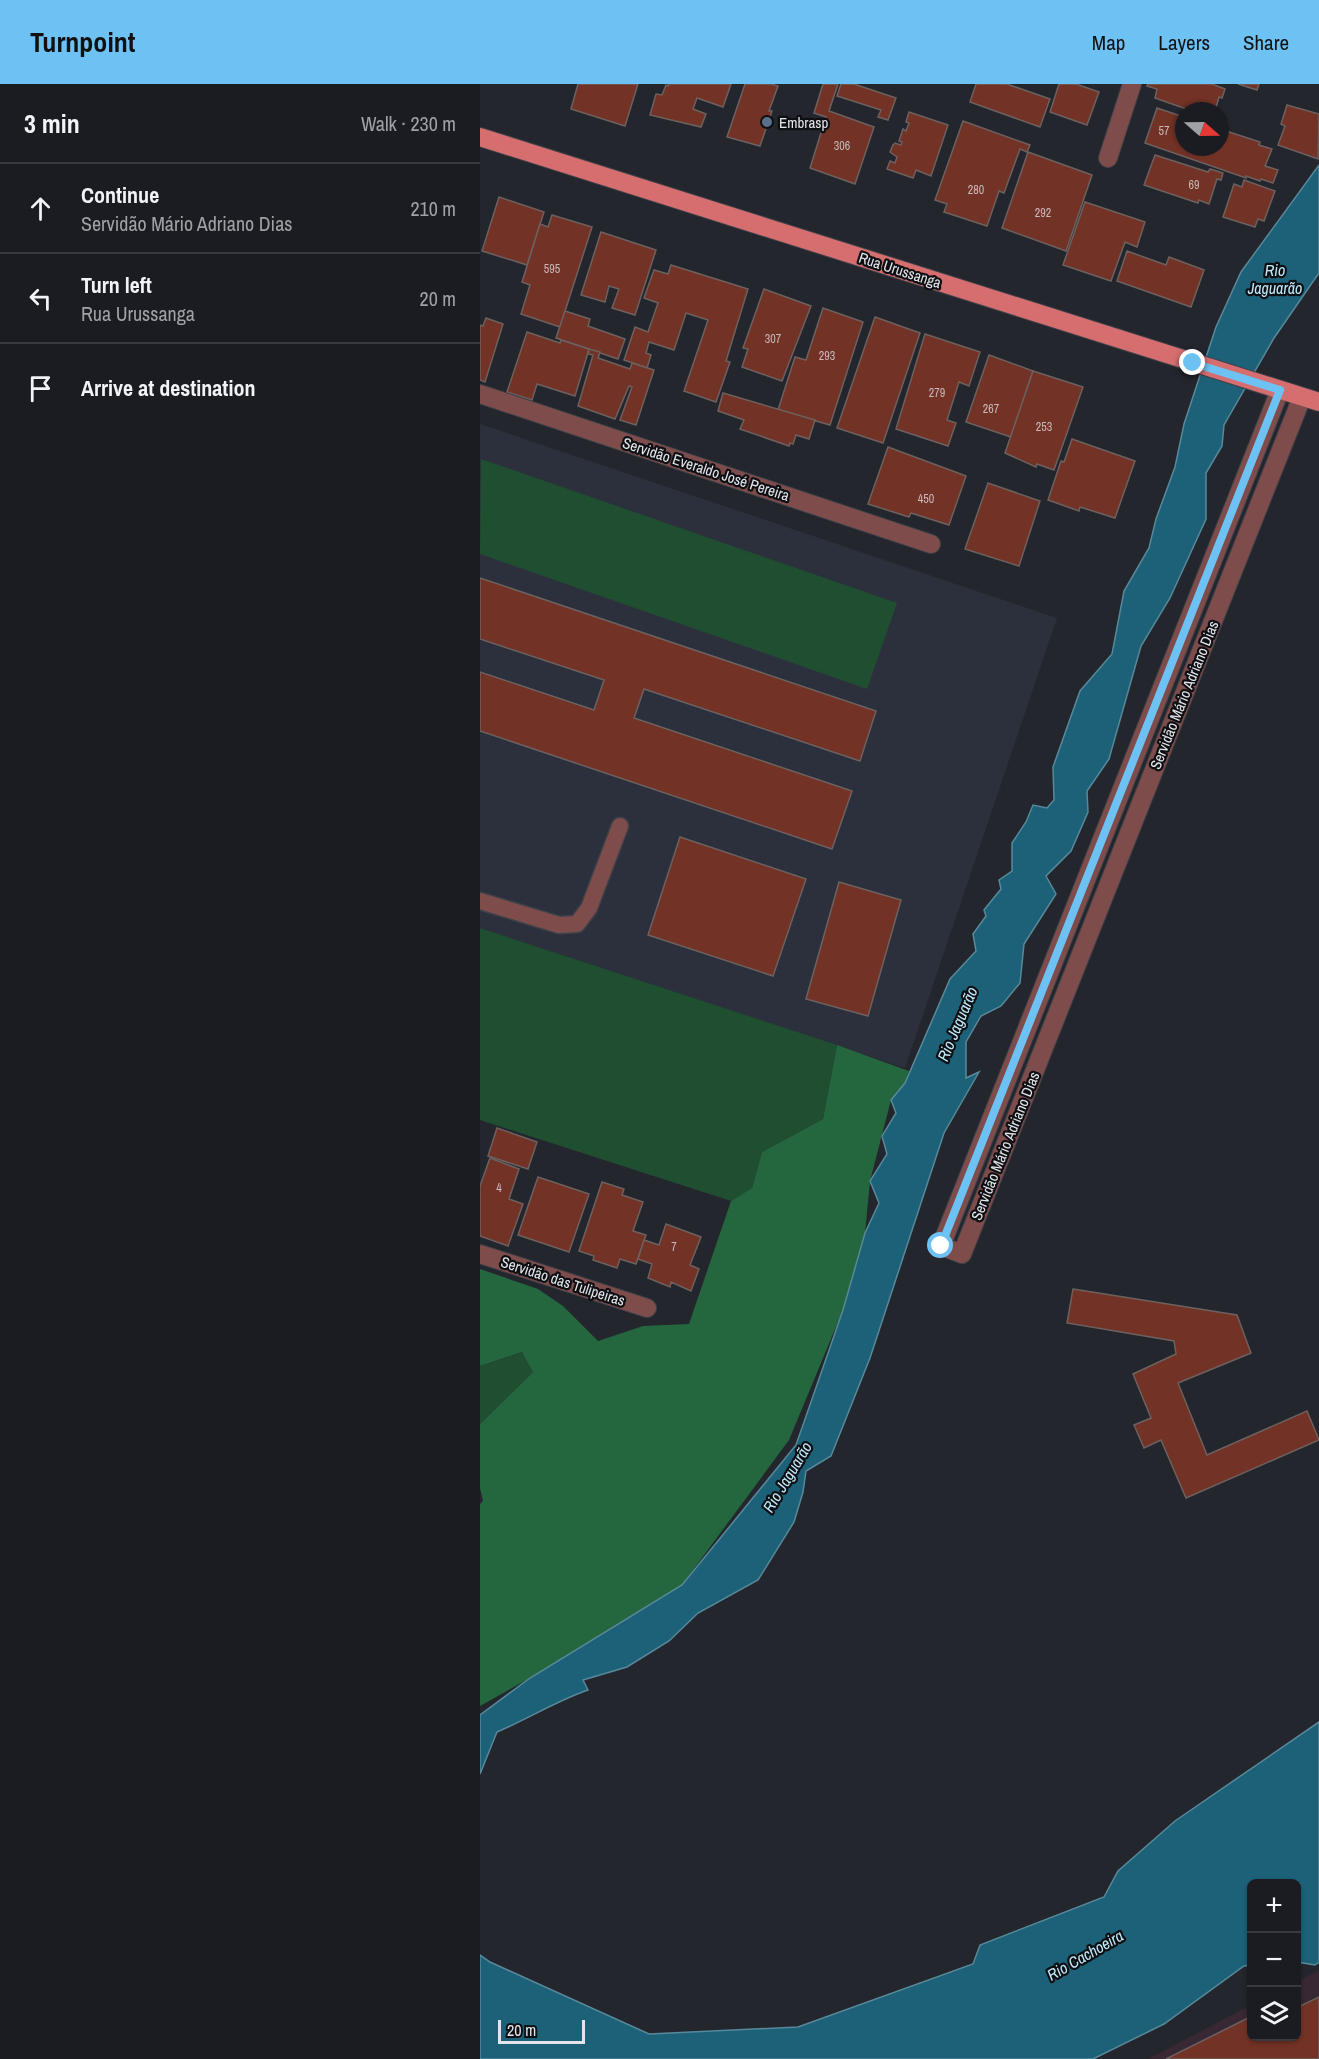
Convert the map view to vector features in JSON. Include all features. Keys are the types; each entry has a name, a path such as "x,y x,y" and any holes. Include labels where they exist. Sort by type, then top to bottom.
{"main road":[{"name":"Rua Urussanga","path":"480,137 1310,400"}],"street":[{"path":"1108,158 1132,84"},
{"name":"Servidão Mário Adriano Dias","path":"1273,388 941,1246 962,1254 1310,400"},
{"name":"Servidão Everaldo José Pereira","path":"480,394 931,544"},
{"name":"Servidão das Tulipeiras","path":"480,1254 647,1308"}],"lane":[{"path":"480,901 559,925 577,924 589,908 620,826"}],"shaded area":[{"path":"480,424 1057,618 905,1068 480,928"},
{"path":"1319,1970 1319,2059 1148,2059 1247,2007 1247,2041 1301,2041 1301,1980"}],"green space":[{"path":"481,459 897,603 867,689 480,554"},
{"path":"480,928 837,1045 823,1119 762,1152 752,1188 731,1201 480,1120"},
{"path":"837,1045 909,1071 905,1083 891,1100 870,1181 865,1233 843,1310 789,1440 682,1585 480,1706 480,1504 483,1501 480,1488 480,1424 533,1372 522,1352 480,1366 480,1269 538,1289 563,1306 598,1341 643,1326 689,1324 731,1201 752,1188 762,1152 823,1119"},
{"path":"523,1352 533,1372 480,1424 480,1366"}],"water":[{"name":"Rio Jaguarão","path":"1319,165 1319,273 1274,338 1224,425 1222,446 1206,473 1206,519 1170,598 1141,646 1109,759 1087,791 1088,812 1071,851 1046,876 1056,894 1024,944 1020,983 1001,1006 981,1016 966,1042 966,1078 979,1072 944,1133 870,1358 831,1456 806,1471 803,1492 794,1522 758,1580 698,1613 669,1641 627,1667 583,1680 588,1690 497,1732 480,1774 480,1715 530,1678 682,1585 796,1445 843,1310 865,1233 879,1203 870,1181 887,1154 882,1136 896,1113 891,1100 905,1083 950,979 976,951 973,934 986,916 984,910 1001,889 999,880 1012,871 1012,843 1026,822 1033,805 1047,808 1054,800 1053,767 1080,691 1112,654 1124,591 1149,548 1156,519 1175,467 1184,424 1216,327 1241,272"},
{"name":"Rio Cachoeira","path":"1319,1722 1319,1962 1315,1965 1301,1963 1301,1879 1247,1879 1247,1966 1164,2024 1093,2059 480,2059 480,1955 490,1962 649,2034 798,2027 973,1964 980,1945 1104,1897 1118,1871 1175,1821"}],"building":[{"path":"578,84 638,84 625,126 571,109"},
{"path":"731,84 723,107 697,98 693,109 706,114 701,127 650,115 656,94 662,95 666,85"},
{"path":"745,84 778,86 760,146 727,137"},
{"path":"823,84 838,84 829,111 874,127 855,184 810,168 826,117 814,113"},
{"path":"841,84 854,84 896,98 888,120 878,117 881,110 837,96"},
{"path":"976,84 1007,84 1050,99 1040,127 970,102"},
{"path":"1059,84 1076,84 1099,92 1087,125 1050,112"},
{"path":"1148,84 1212,84 1225,89 1222,98 1219,97 1218,102 1175,102 1175,105 1155,98 1157,89 1147,86"},
{"path":"1238,84 1259,84 1257,90"},
{"path":"1287,105 1319,114 1318,159 1278,145 1285,126 1281,124"},
{"path":"1157,108 1175,114 1175,153 1145,143"},
{"path":"909,112 948,125 931,176 916,170 913,178 887,169 890,161 895,163 897,157 890,152 895,143 901,145 902,142 899,141 903,129 906,131 909,123 906,122"},
{"path":"963,121 1030,145 1027,152 1020,149 1004,193 999,191 987,226 944,212 947,204 935,200"},
{"path":"1229,132 1260,142 1259,145 1272,149 1265,166 1278,170 1273,183 1246,176 1246,178 1183,156 1229,156"},
{"path":"1028,152 1092,175 1066,251 1002,228"},
{"path":"1155,155 1208,172 1210,169 1223,173 1221,180 1217,179 1209,204 1199,200 1198,203 1144,185"},
{"path":"1244,180 1275,191 1264,221 1258,219 1255,227 1223,217 1234,184 1242,187"},
{"path":"499,197 544,212 527,265 482,251"},
{"path":"1085,202 1145,222 1137,247 1125,242 1111,281 1063,265"},
{"path":"552,215 592,227 560,327 521,314 530,285 522,282 540,224 548,227"},
{"path":"601,232 656,250 635,315 612,308 619,289 609,286 605,302 581,295"},
{"path":"1127,251 1166,265 1169,257 1204,270 1191,307 1117,281"},
{"path":"671,265 748,289 726,361 730,362 716,402 684,391 708,320 686,313 674,350 649,342 646,353 651,355 647,368 624,360 635,327 648,332 658,303 644,298 654,270 668,274"},
{"path":"764,289 811,306 782,381 742,367 748,349 743,348"},
{"path":"823,308 863,322 830,425 778,410 795,357 806,360"},
{"path":"565,311 590,319 588,326 625,339 618,359 556,338"},
{"path":"875,317 920,333 883,443 837,428"},
{"path":"486,318 503,324 485,382 480,380 480,325 483,326"},
{"path":"527,332 560,343 561,340 589,349 575,396 537,384 532,400 507,392"},
{"path":"925,334 980,352 969,386 959,382 947,420 956,423 948,446 896,429"},
{"path":"589,349 600,352 598,358 630,369 632,363 654,370 636,425 620,420 632,387 629,386 615,419 578,406 593,355 588,354"},
{"path":"989,355 1033,371 1011,437 966,422"},
{"path":"1033,371 1083,387 1054,470 1037,464 1036,467 1005,453"},
{"path":"723,393 815,420 809,439 796,435 793,444 790,443 789,446 740,429 744,420 718,411"},
{"path":"1072,439 1135,461 1115,518 1080,507 1079,511 1048,500 1061,461 1064,462"},
{"path":"888,447 966,476 949,525 911,513 909,517 868,504"},
{"path":"988,483 1040,501 1019,566 965,549"},
{"path":"480,578 876,711 860,761 644,689 634,718 852,791 832,849 480,731 480,672 594,710 604,680 480,639"},
{"path":"680,837 806,879 773,976 648,935"},
{"path":"839,882 901,900 868,1016 806,999"},
{"path":"497,1128 537,1142 528,1169 488,1156"},
{"path":"490,1158 519,1169 509,1199 523,1204 508,1246 480,1236 480,1186"},
{"path":"538,1177 589,1194 569,1252 518,1235"},
{"path":"602,1182 624,1189 622,1195 643,1202 633,1231 646,1235 636,1264 620,1259 617,1268 593,1260 594,1256 579,1251"},
{"path":"666,1224 701,1237 690,1265 699,1269 691,1291 671,1282 670,1287 648,1278 652,1264 638,1259 644,1240 659,1245"},
{"path":"1073,1289 1237,1315 1251,1353 1178,1383 1207,1455 1307,1411 1319,1440 1186,1498 1161,1440 1144,1448 1134,1425 1151,1418 1133,1374 1176,1354 1174,1341 1067,1323"},
{"path":"1319,1997 1319,2059 1166,2059 1247,2018 1247,2041 1301,2041 1301,2006"}],"place":[{"name":"Embrasp","path":"767,122"}],"route":[{"path":"941,1246 1280,390 1193,363"}]}
